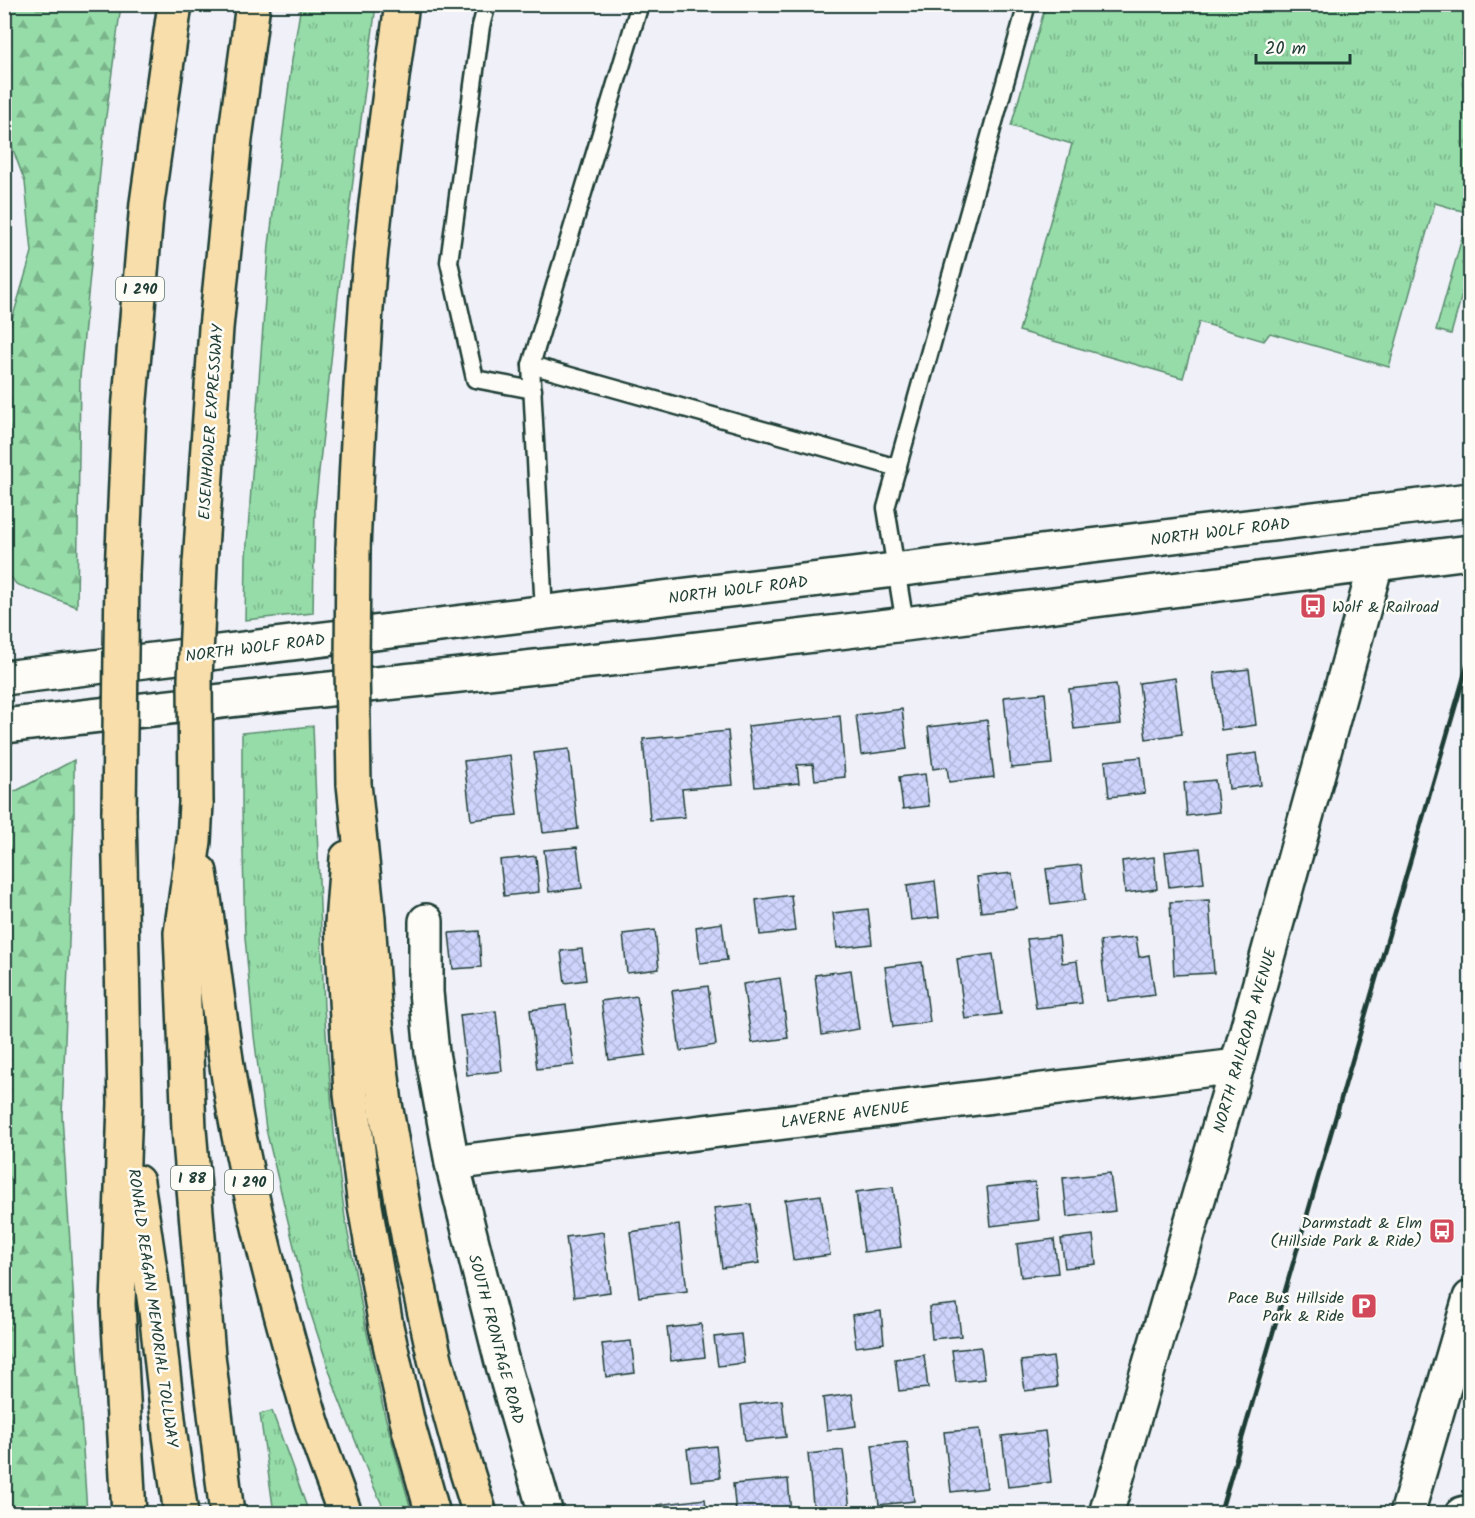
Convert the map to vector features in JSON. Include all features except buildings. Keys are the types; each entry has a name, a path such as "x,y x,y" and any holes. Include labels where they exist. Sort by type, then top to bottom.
{"highway":[{"name":"I 290","path":"129,1514 118,1304 126,1103 119,812 122,574 129,411 147,203 175,4"},
{"name":"EISENHOWER EXPRESSWAY","path":"194,841 195,679 200,564 216,328 235,139 253,4"},
{"path":"402,4 381,155 369,271 359,407 353,549 354,784 369,919 374,1005 385,1104 406,1224 435,1359 480,1514"},
{"path":"354,784 342,924 351,1094 365,1206 386,1326 433,1514"},
{"name":"I 290","path":"194,841 242,1154 276,1296 312,1421 345,1514"},
{"name":"I 88","path":"194,841 182,933 189,1129 208,1355 227,1514"},
{"name":"RONALD REAGAN MEMORIAL TOLLWAY","path":"126,1103 156,1311 181,1514"}],"main road":[{"name":"NORTH WOLF ROAD","path":"4,678 1470,500"},
{"path":"1363,514 1377,564"},
{"path":"4,726 665,653 1470,552"},
{"name":"NORTH RAILROAD AVENUE","path":"1106,1514 1237,1066 1377,564"},
{"name":"SOUTH FRONTAGE ROAD","path":"426,921 426,992 432,1053 452,1163 502,1362 546,1514"},
{"name":"LAVERNE AVENUE","path":"452,1163 1237,1066"},
{"path":"1407,1514 1470,1298"},
{"path":"1462,1514 1470,1512"}],"lane":[{"path":"487,4 481,26 449,262 475,379 532,390"},
{"path":"544,612 531,365 640,4"},
{"path":"905,624 886,508 1027,4"},
{"path":"531,365 898,468"}],"green space":[{"path":"1046,4 1470,5 1470,266 1451,334 1436,330 1469,213 1435,203 1389,367 1270,333 1264,341 1199,322 1183,378 1019,331 1072,144 1011,126"},
{"path":"10,5 121,5 104,131 80,377 77,607 16,584 5,569 5,343 32,252 25,182 5,128 4,24"},
{"path":"301,5 376,5 338,296 315,508 313,613 245,620 246,557 269,245"},
{"path":"313,726 324,1008 334,1133 345,1218 364,1319 385,1416 412,1513 386,1513 337,1394 308,1305 266,1129 254,1036 245,937 242,733"},
{"path":"74,760 74,817 62,1115 87,1513 5,1513 5,793 18,790"},
{"path":"272,1411 309,1513 274,1513 260,1414"}],"railway":[{"path":"1220,1514 1470,656"}],"place":[{"name":"Wolf & Railroad","path":"1313,606"},
{"name":"Darmstadt & Elm (Hillside Park & Ride)","path":"1442,1231"},
{"name":"Pace Bus Hillside Park & Ride","path":"1364,1306"}]}
